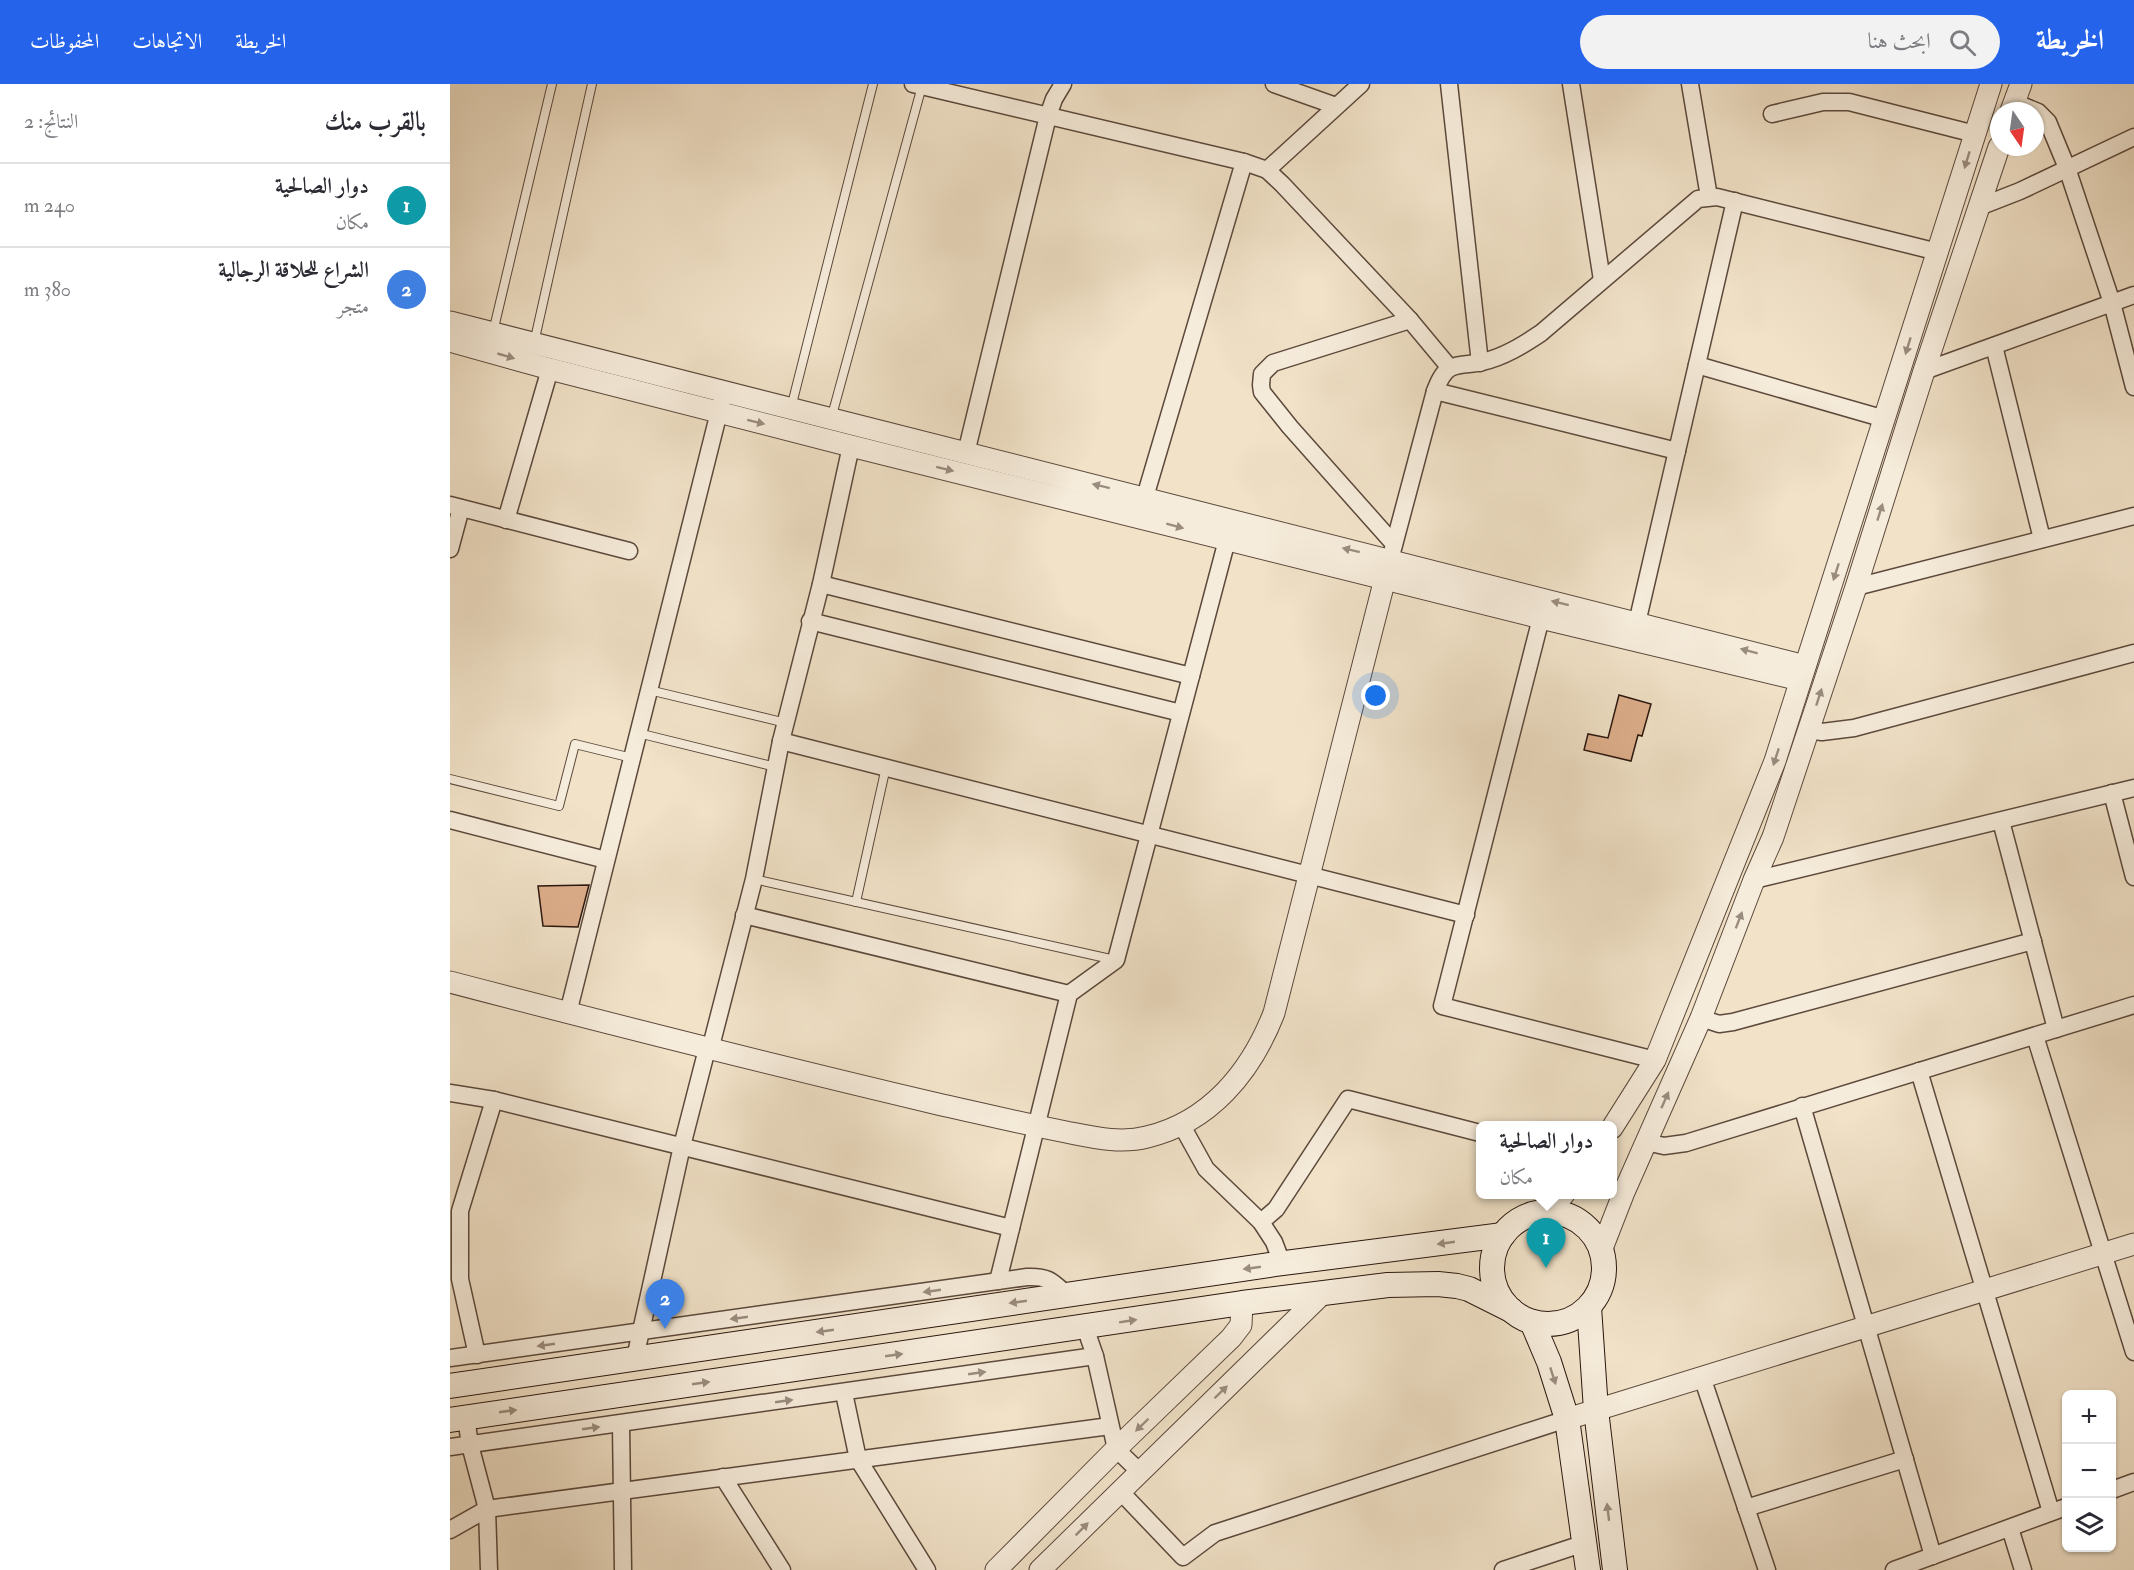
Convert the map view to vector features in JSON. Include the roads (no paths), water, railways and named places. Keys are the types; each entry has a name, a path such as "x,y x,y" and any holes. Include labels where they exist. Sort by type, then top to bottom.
{"main road":[{"path":"458,1419 1242,1303 1388,1285 1438,1284 1469,1289 1532,1322 1553,1324 1572,1319 1589,1307 1600,1290 1604,1260 1590,1231 1581,1223 1548,1212 1523,1218 1503,1235 1494,1256 1493,1279 1503,1301 1511,1310"},
{"path":"450,1386 1282,1263 1503,1235"},
{"path":"1589,1307 1596,1410 1615,1570"},
{"path":"1532,1322 1549,1362 1567,1419 1588,1570"}],"street":[{"path":"966,453 1048,116 1063,84"},
{"path":"1274,84 1336,106"},
{"path":"1267,170 1361,84"},
{"path":"1449,84 1480,363"},
{"path":"1571,84 1602,280"},
{"path":"1690,84 1709,197"},
{"path":"1616,1121 1655,1060 1775,761 1991,84"},
{"path":"917,85 1244,162 1267,170 1410,320 1450,368"},
{"path":"2015,99 2038,112 2048,122 2067,168 2112,303 2134,387"},
{"path":"1772,114 1823,102 1850,102 1975,134"},
{"path":"1979,207 2020,191 2134,137"},
{"path":"1601,1251 1624,1192 1701,1018 1773,837 1996,156"},
{"path":"1145,497 1244,162"},
{"path":"450,982 709,1049 1036,1127 1104,1140 1127,1140 1145,1138 1181,1124 1212,1106 1226,1092 1254,1057 1274,1013 1390,561 1440,378 1450,368 1480,363 1514,350 1541,333 1692,203 1709,197 1736,201 1938,252"},
{"path":"1637,623 1736,201"},
{"path":"1924,371 2134,295"},
{"path":"1390,561 1262,392 1261,380 1265,369 1273,363 1410,320"},
{"path":"450,322 1637,623 1803,673"},
{"path":"450,341 550,369 1227,540 1390,561 1541,618 1803,673"},
{"path":"1994,346 2042,539"},
{"path":"1697,365 1885,420"},
{"path":"506,520 550,369"},
{"path":"568,1013 724,390"},
{"path":"1435,391 1677,451"},
{"path":"635,1358 682,1146 754,879 781,741 851,446"},
{"path":"450,549 455,506 629,551"},
{"path":"1856,587 2134,516"},
{"path":"998,1281 1069,994 1116,960 1227,540"},
{"path":"820,584 1191,676"},
{"path":"1541,618 1442,1006 1655,1060"},
{"path":"810,621 1180,713"},
{"path":"1808,730 1822,732 1854,728 2134,654"},
{"path":"781,741 1466,915"},
{"path":"1754,880 2134,788"},
{"path":"2112,793 2134,877"},
{"path":"450,820 606,860"},
{"path":"2001,821 2056,1029"},
{"path":"744,915 1069,994"},
{"path":"1701,1018 1719,1024 1733,1022 2033,940"},
{"path":"1646,1142 1664,1146 1686,1143 2134,1005"},
{"path":"2035,1036 2134,1352"},
{"path":"1894,1570 2059,1510 1985,1290 1919,1071"},
{"path":"450,1093 494,1100 1011,1228"},
{"path":"1262,1222 1276,1209 1348,1099 1476,1132"},
{"path":"477,1354 460,1279 460,1211 494,1100"},
{"path":"1802,1106 1933,1556"},
{"path":"1181,1124 1206,1169 1262,1222 1274,1242 1282,1263"},
{"path":"1548,1212 1560,1199"},
{"path":"1120,1491 1184,1557 1215,1533 1567,1419 2134,1244"},
{"path":"450,1358 1041,1276 1050,1280 1067,1295"},
{"path":"1040,1570 1323,1293"},
{"path":"996,1570 1238,1331 1241,1324 1242,1303"},
{"path":"1085,1327 1095,1356 1116,1449 1140,1472"},
{"path":"450,1448 1095,1356"},
{"path":"1702,1377 1767,1570"},
{"path":"844,1393 858,1459 927,1570"},
{"path":"458,1419 470,1445 487,1509 489,1570"},
{"path":"621,1424 623,1570"},
{"path":"450,1530 487,1509 1110,1426"},
{"path":"1746,1508 1905,1459"},
{"path":"723,1477 782,1570"},
{"path":"2116,1489 2134,1482"},
{"path":"2010,1528 2024,1570"},
{"path":"1503,1570 1584,1543"}],"lane":[{"path":"493,333 552,84"},
{"path":"534,343 592,84"},
{"path":"791,408 873,84"},
{"path":"831,419 917,85"},
{"path":"649,690 786,723"},
{"path":"638,733 776,767"},
{"path":"450,779 559,806 575,744 632,758"},
{"path":"856,902 886,767"},
{"path":"754,879 1116,960"}],"place":[{"name":"دوار الصالحية","path":"1546,1268"},
{"name":"الشراع للحلاقة الرجالية","path":"665,1329"}]}
